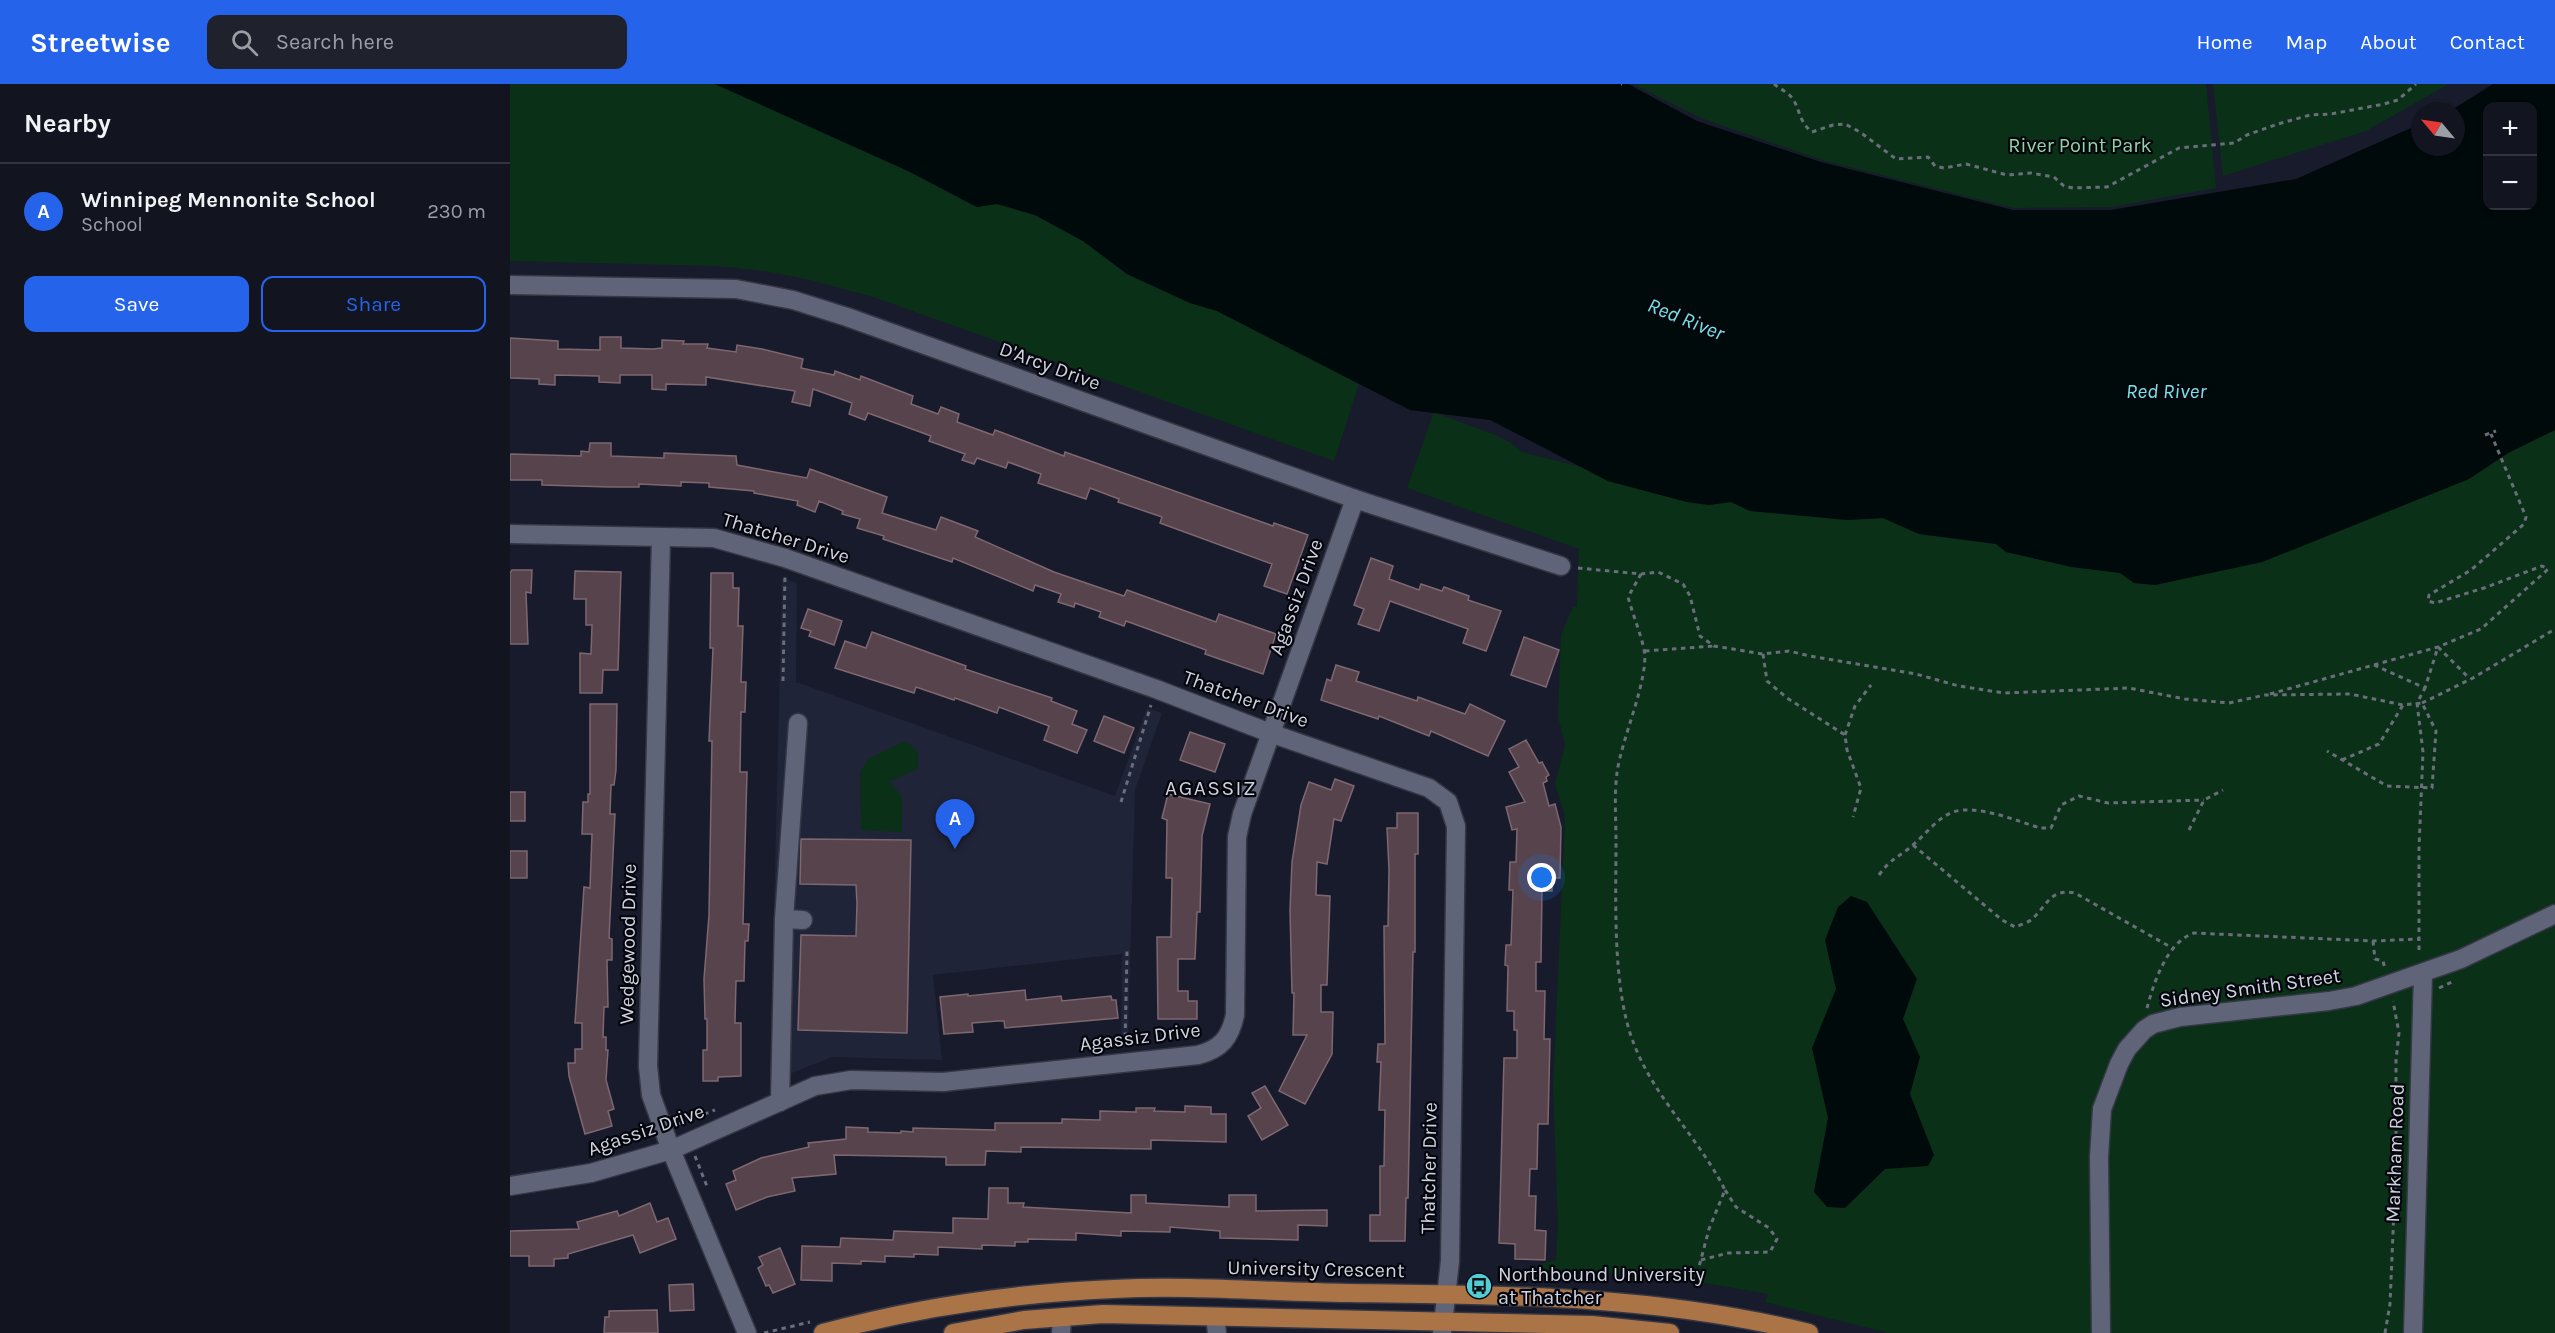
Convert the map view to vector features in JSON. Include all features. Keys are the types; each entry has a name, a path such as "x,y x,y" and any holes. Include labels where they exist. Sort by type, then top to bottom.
{"main road":[{"name":"University Crescent","path":"824,1333 936,1307 1000,1298 1114,1289 1446,1294 1630,1301 1711,1312 1809,1333"},
{"path":"953,1333 1062,1325 1103,1314 1216,1325 1443,1327 1592,1325 1670,1333"}],"street":[{"name":"D'Arcy Drive","path":"510,285 736,289 794,300 870,325 1355,499 1562,566"},
{"name":"Agassiz Drive","path":"510,1186 591,1173 671,1150 815,1086 851,1080 943,1082 1198,1055 1212,1052 1224,1044 1232,1031 1235,1015 1237,837 1242,814 1355,499"},
{"name":"Thatcher Drive","path":"510,534 714,538 786,558 1429,788 1448,802 1456,826 1450,1261 1443,1327"},
{"name":"Wedgewood Drive","path":"662,538 648,1066 651,1095 671,1150 747,1333"},
{"path":"780,1102 784,919 798,723"},
{"name":"Sidney Smith Street","path":"2101,1333 2099,1157 2102,1109 2119,1064 2127,1049 2144,1030 2153,1024 2180,1017 2329,1001 2388,986 2486,948 2555,914"},
{"path":"784,919 803,920"},
{"name":"Markham Road","path":"2413,1333 2423,974"}],"path":[{"path":"1774,84 1790,96 1805,127 1812,132 1833,125 1845,124 1860,132 1896,159 1928,157 1935,166 1944,168 1966,164 2007,175 2031,173 2054,177 2064,186 2090,188 2107,187 2117,183 2180,148 2234,143 2247,135 2310,115 2331,114 2384,104 2398,100 2416,84"},
{"path":"2486,435 2496,432"},
{"path":"1644,651 1714,646 1762,654 1789,651 2004,693 2129,688 2185,699 2229,703 2265,695 2438,647 2481,629 2548,569 2542,566 2484,588 2435,603 2428,601 2429,595 2471,570 2524,524 2526,517 2491,434"},
{"path":"783,681 786,558"},
{"path":"1562,566 1641,574 1658,572 1683,584 1689,596 1700,636 1714,646"},
{"path":"1641,574 1628,597 1644,651 1640,686 1617,773 1616,883 1620,988 1633,1043 1660,1097 1714,1167 1736,1207 1769,1228 1777,1239 1770,1252 1728,1253 1701,1260"},
{"path":"2265,695 2349,694 2403,705 2422,703 2470,679 2555,629"},
{"path":"2438,647 2470,679"},
{"path":"2419,950 2419,848 2423,752 2417,703 2425,688 2438,647"},
{"path":"1762,654 1767,681 1787,698 1845,735"},
{"path":"2373,664 2425,688"},
{"path":"1853,818 1861,788 1847,750 1845,735 1855,706 1871,685"},
{"path":"1121,802 1156,689"},
{"path":"2327,751 2387,786 2432,788 2436,731 2422,703"},
{"path":"2342,760 2379,744 2403,705"},
{"path":"1879,875 1891,859 1913,845 1931,826 1954,812 1979,811 2040,828 2051,828 2061,805 2079,796 2108,803 2204,800 2223,790"},
{"path":"2188,830 2204,800"},
{"path":"1913,845 2002,920 2015,927 2031,921 2050,898 2065,891 2075,893 2174,949"},
{"path":"2144,1030 2144,1017 2159,972 2174,949 2187,935 2194,933 2373,941 2419,939"},
{"path":"2373,941 2375,959 2383,961"},
{"path":"1124,1062 1127,951"},
{"path":"2385,1333 2388,1324 2391,1286 2396,1163 2396,1060 2400,1033 2388,986"},
{"path":"1695,1282 1708,1229 1725,1190"}],"shaded area":[{"path":"782,578 797,583 796,682 1115,796 1147,708 1162,713 1135,790 1128,1039 1121,1040 1122,954 933,975 942,1060 832,1057 770,1082"}],"green space":[{"path":"510,84 715,84 908,171 976,207 997,204 1035,215 1083,241 1127,274 1190,303 1217,311 1359,384 1334,461 873,297 811,280 765,271 717,266 510,261"},
{"name":"River Point Park","path":"1633,84 2206,84 2216,188 2111,207 2013,208 1822,160 1701,118"},
{"path":"2213,84 2449,84 2417,102 2411,102 2411,106 2366,131 2223,176"},
{"path":"1434,412 1493,434 1511,443 1522,452 1581,467 1608,481 1687,502 1709,505 1731,502 1750,511 1847,520 1883,518 1919,534 1996,544 2007,552 2072,567 2121,573 2134,583 2155,585 2262,562 2469,479 2508,453 2555,430 2555,1333 1888,1333 1765,1302 1768,1294 1676,1278 1578,1271 1555,1277 1537,1274 1540,1264 1556,1260 1558,1225 1553,1089 1565,816 1555,784 1565,745 1558,716 1561,635 1573,606 1577,607 1579,549 1407,488"},
{"path":"905,741 917,752 919,760 917,769 889,782 902,796 902,832 861,830 860,772 868,759"}],"water":[{"name":"Red River","path":"715,84 1628,84 1697,121 1821,162 2013,210 2111,210 2296,179 2411,128 2411,156 2465,156 2464,102 2493,84 2555,84 2555,430 2508,453 2469,479 2262,562 2155,585 2134,583 2120,573 2072,567 2006,552 1996,544 1919,534 1883,518 1847,520 1750,511 1731,502 1709,505 1687,502 1608,481 1490,420 1410,410 1217,311 1190,303 1127,274 1083,241 1035,215 997,204 977,207 908,171"},
{"path":"1851,896 1867,902 1917,979 1903,1019 1920,1057 1910,1094 1934,1155 1928,1166 1885,1169 1845,1208 1827,1207 1814,1192 1828,1118 1812,1048 1836,989 1825,940 1838,907"}],"building":[{"path":"600,337 621,337 621,348 662,348 662,340 684,341 683,344 708,344 707,348 736,352 737,345 803,359 801,368 834,375 835,371 860,380 861,376 913,396 911,404 938,414 941,407 959,414 957,422 993,435 995,430 1064,456 1065,452 1273,526 1274,523 1308,535 1287,594 1264,586 1272,564 1160,523 1162,517 1118,502 1119,499 1090,488 1086,499 1038,483 1041,474 1008,462 1006,468 977,458 974,464 962,460 965,454 929,441 931,436 868,413 865,420 849,414 852,403 813,389 810,406 792,402 795,391 706,377 706,385 666,384 666,390 652,389 652,375 620,375 620,383 599,382 599,376 555,375 555,385 539,384 539,379 510,378 510,338 558,341 558,349 600,350"},
{"path":"590,443 611,443 611,456 664,458 664,453 736,456 737,465 807,478 810,469 887,497 882,513 936,530 941,517 978,531 975,537 1054,572 1124,596 1127,590 1216,622 1219,614 1276,634 1263,674 1205,654 1206,650 1126,621 1124,626 1099,617 1101,612 1075,603 1074,607 1058,602 1061,594 1035,585 1033,591 953,558 952,562 883,539 884,536 857,528 860,519 842,514 843,511 819,501 815,512 797,505 798,501 754,493 754,491 709,487 709,483 681,482 681,486 639,484 639,487 610,487 542,485 542,480 510,480 510,454 581,456 581,451 589,452"},
{"path":"1371,558 1393,566 1389,579 1419,590 1421,584 1442,591 1444,587 1469,596 1468,600 1501,611 1486,651 1463,643 1468,629 1390,601 1379,631 1358,624 1364,609 1354,605"},
{"path":"512,570 532,570 531,593 526,592 528,644 510,644 510,573"},
{"path":"575,571 621,572 618,670 603,670 602,693 580,693 580,653 591,654 592,625 586,625 586,599 574,599"},
{"path":"711,573 733,573 733,588 739,588 738,626 743,626 741,682 746,682 745,712 741,712 740,772 747,772 743,924 749,924 748,941 745,941 744,981 736,981 735,1023 741,1023 741,1076 718,1077 718,1081 703,1081 703,1050 707,1050 704,979 709,915 712,741 709,741 713,648 710,648"},
{"path":"808,609 842,621 834,645 809,636 811,631 801,628"},
{"path":"872,632 966,666 965,669 1052,698 1051,701 1077,711 1072,724 1087,730 1077,753 1044,740 1049,726 999,707 997,713 916,687 914,693 835,668 845,641 866,648"},
{"path":"1524,637 1559,650 1546,687 1511,675"},
{"path":"1336,665 1359,672 1356,681 1417,701 1418,697 1465,714 1470,704 1505,721 1488,756 1431,731 1429,736 1379,716 1378,719 1321,700 1327,679 1331,681"},
{"path":"590,704 617,704 616,770 614,785 611,785 610,814 615,814 609,938 612,939 612,960 607,960 608,1007 604,1007 603,1037 606,1037 606,1050 608,1050 606,1080 614,1109 608,1111 612,1126 585,1134 569,1076 568,1063 575,1063 575,1049 582,1049 582,1023 575,1023 584,887 590,888 592,834 582,834 583,802 588,802 588,794 590,794"},
{"path":"1104,716 1134,728 1124,753 1094,741"},
{"path":"1190,732 1225,744 1215,772 1180,760"},
{"path":"1526,740 1549,775 1546,777 1547,781 1543,783 1549,806 1555,804 1561,827 1560,878 1552,878 1552,891 1542,891 1541,962 1536,962 1536,991 1545,991 1544,1039 1550,1039 1548,1124 1538,1124 1537,1169 1530,1169 1529,1196 1536,1196 1535,1230 1546,1231 1545,1260 1515,1259 1515,1244 1499,1243 1504,1058 1517,1058 1514,1011 1507,1011 1508,966 1505,965 1506,945 1511,945 1513,890 1509,890 1510,862 1516,862 1517,829 1512,830 1506,807 1525,802 1509,772 1519,767 1509,749"},
{"path":"1335,779 1354,786 1341,821 1334,819 1327,864 1317,862 1316,895 1330,896 1327,985 1321,985 1321,1012 1333,1012 1332,1054 1305,1104 1279,1091 1307,1035 1293,1035 1294,993 1292,993 1290,910 1292,862 1301,805 1309,782 1331,790"},
{"path":"510,792 525,792 525,821 510,821"},
{"path":"1168,794 1210,804 1202,836 1200,912 1197,912 1195,959 1178,959 1178,991 1188,991 1188,1001 1197,1001 1197,1019 1158,1019 1157,937 1171,937 1172,878 1166,878 1167,820 1162,818"},
{"path":"1397,813 1418,813 1418,854 1415,854 1415,952 1413,952 1408,1198 1406,1198 1405,1241 1370,1241 1370,1215 1380,1215 1380,1166 1384,1166 1385,1110 1379,1110 1381,1062 1377,1062 1378,1044 1385,1044 1384,926 1388,926 1389,869 1387,828 1397,828"},
{"path":"801,839 911,840 907,1033 798,1030 801,935 856,936 857,903 856,885 800,884"},
{"path":"510,851 527,851 527,878 510,878"},
{"path":"1025,990 1026,1000 1061,996 1062,1001 1111,996 1112,1000 1116,1000 1118,1018 1005,1028 1004,1021 972,1023 973,1032 944,1034 940,997"},
{"path":"1265,1086 1288,1125 1262,1140 1248,1116 1261,1108 1252,1093"},
{"path":"1185,1106 1211,1107 1211,1114 1226,1114 1226,1142 1151,1140 1151,1149 1021,1147 1021,1152 986,1151 985,1165 946,1165 946,1157 834,1155 836,1174 792,1178 795,1191 767,1197 736,1210 726,1184 736,1180 733,1171 761,1158 809,1147 808,1143 846,1139 846,1127 868,1128 868,1132 901,1133 901,1131 913,1132 913,1128 995,1130 995,1123 1062,1123 1062,1119 1100,1120 1100,1111 1136,1112 1136,1108 1155,1108 1154,1111 1185,1112"},
{"path":"989,1188 1008,1188 1008,1203 1024,1203 1023,1207 1131,1213 1131,1195 1146,1195 1146,1203 1229,1207 1229,1195 1256,1195 1256,1211 1327,1210 1327,1226 1298,1225 1298,1240 1220,1238 1220,1231 1170,1227 1170,1232 1121,1231 1121,1236 1076,1233 1076,1240 1028,1239 1028,1242 1015,1242 1015,1246 982,1245 982,1249 938,1247 938,1255 885,1256 885,1262 861,1261 861,1264 832,1263 832,1281 801,1280 802,1246 840,1247 841,1238 893,1240 894,1231 953,1233 953,1218 988,1219"},
{"path":"650,1203 657,1222 668,1218 676,1239 640,1253 633,1235 568,1254 568,1258 554,1259 554,1266 529,1266 529,1256 510,1256 510,1231 579,1229 577,1222 617,1211 619,1216"},
{"path":"780,1248 795,1284 773,1293 769,1285 766,1286 758,1268 763,1265 759,1257"},
{"path":"693,1284 694,1310 670,1311 669,1285"},
{"path":"657,1310 658,1333 604,1333 605,1317 609,1317 609,1311"}],"place":[{"name":"Winnipeg Mennonite School","path":"955,849"},
{"name":"Northbound University at Thatcher","path":"1479,1286"}],"district":[{"name":"AGASSIZ","path":"1211,788"}]}
